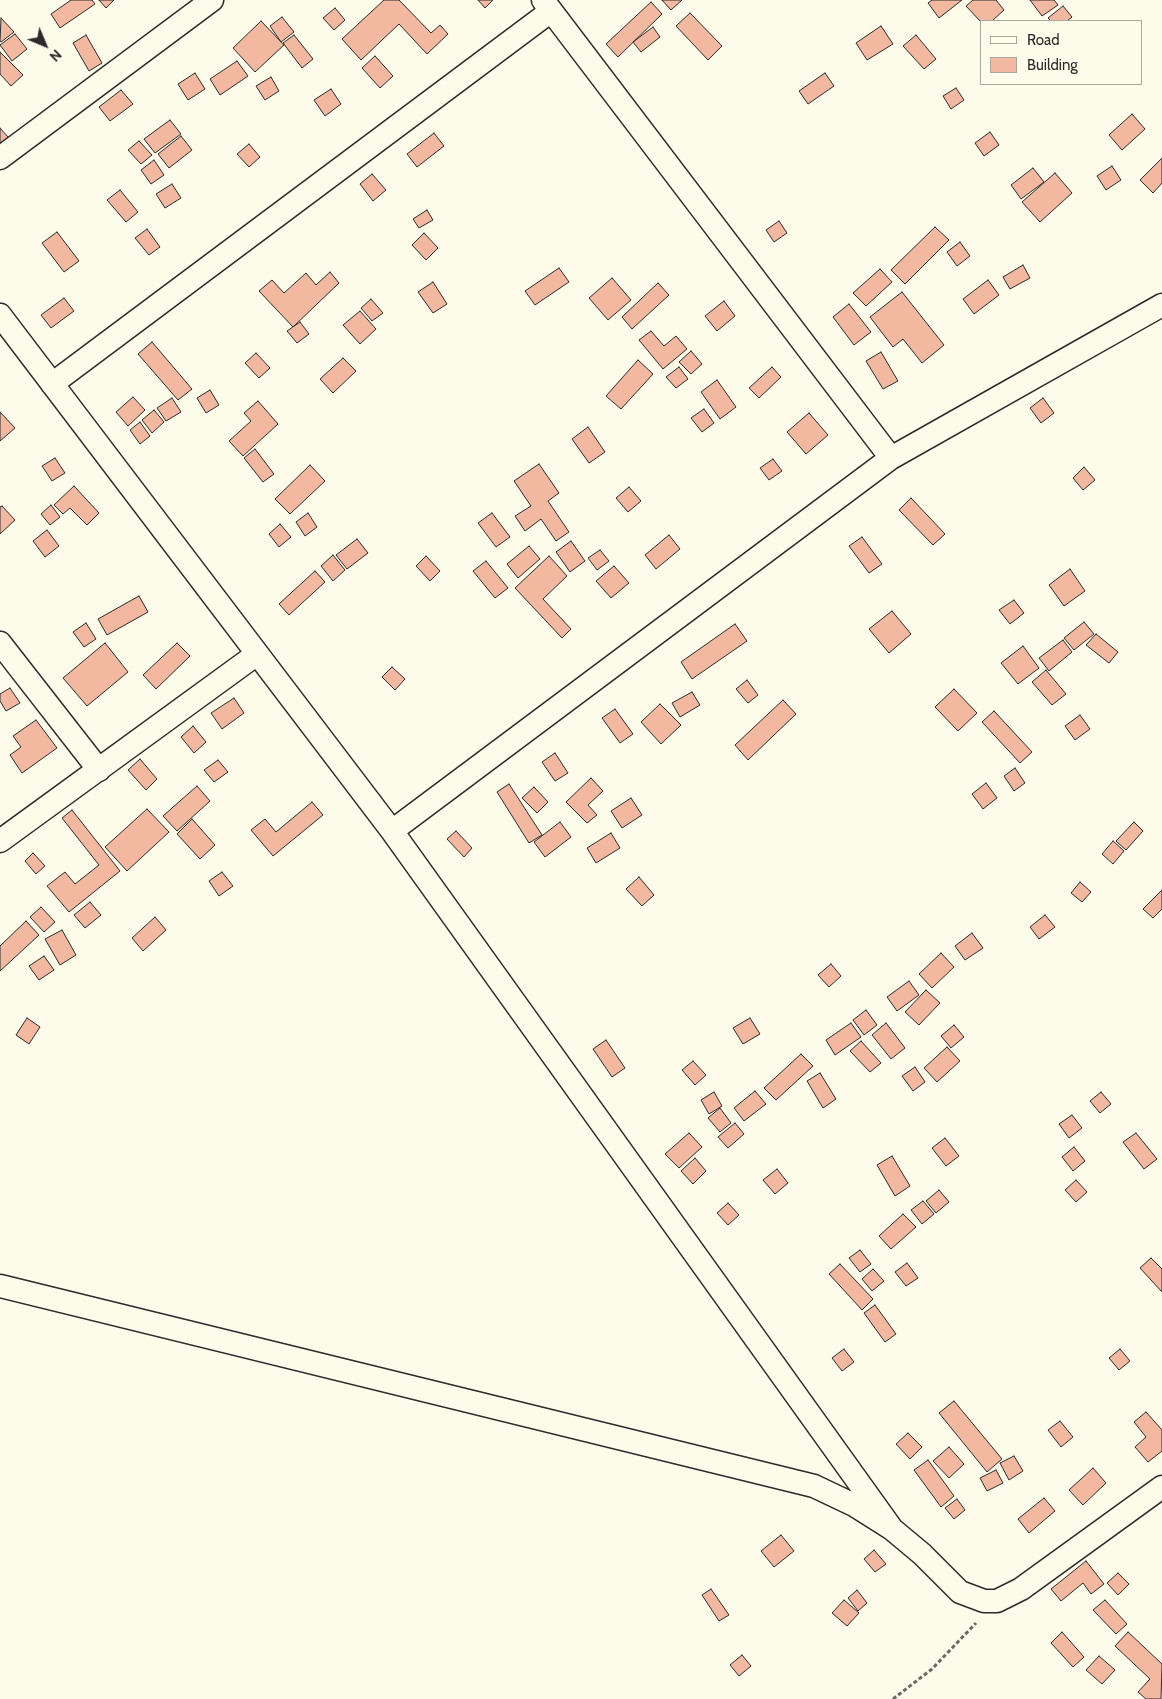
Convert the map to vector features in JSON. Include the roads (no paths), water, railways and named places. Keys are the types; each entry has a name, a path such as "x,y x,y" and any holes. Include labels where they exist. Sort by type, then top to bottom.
{"street":[{"path":"0,158 212,0"},
{"path":"52,384 547,6 891,458"},
{"path":"392,831 891,458 1162,305"},
{"path":"0,316 392,831 892,1529"},
{"path":"0,643 99,770"},
{"path":"0,842 257,654"},
{"path":"0,1286 814,1486 854,1505 892,1529 922,1554 960,1592 971,1598 997,1601 1021,1589 1162,1487"}]}
